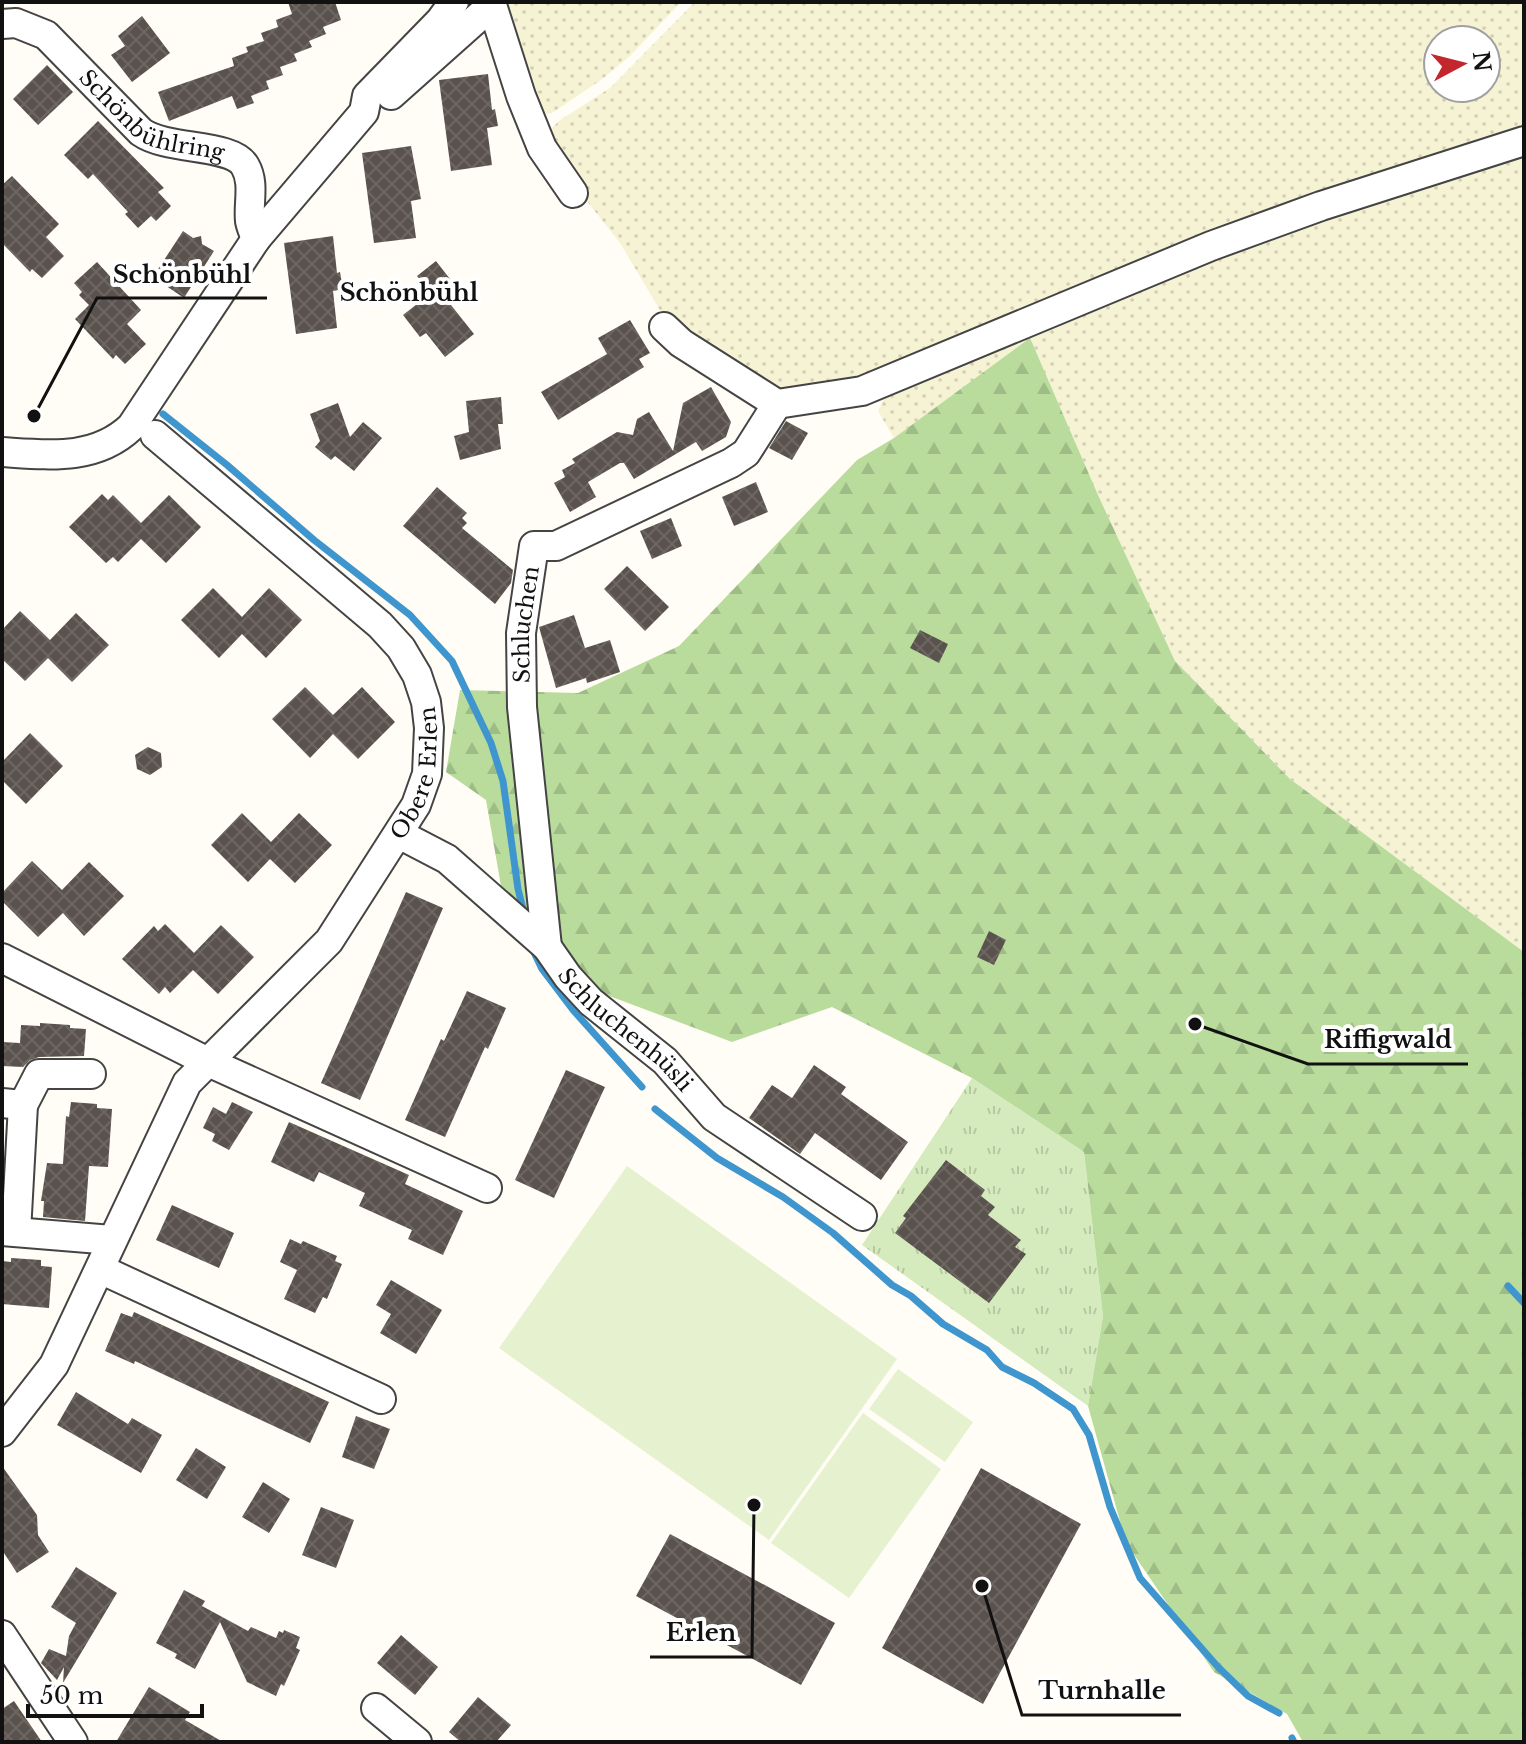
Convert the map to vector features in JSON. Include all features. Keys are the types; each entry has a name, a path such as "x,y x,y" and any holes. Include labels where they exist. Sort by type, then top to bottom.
{"street":[{"path":"2,452 83,453 117,440 131,427 256,239 364,112 367,96 440,21 454,2"},
{"path":"364,112 375,109 492,5 521,96 542,148 573,193"},
{"name":"Schönbühlring","path":"2,24 16,23 46,35 141,132 153,140 236,156 248,173 250,222 256,239"},
{"path":"664,327 681,343 777,404 862,391 1211,246 1321,206 1524,141"},
{"name":"Schluchen","path":"547,947 522,707 521,633 534,546 556,546 731,463 746,453 777,404"},
{"name":"Obere Erlen","path":"2,1432 54,1365 187,1083 329,941 399,834 416,805 427,774 429,728 426,702 417,675 401,648 380,625 155,435"},
{"name":"Schluchenhüsli","path":"399,834 447,859 547,947 591,1002 665,1061 714,1117 862,1216"},
{"path":"2,958 206,1061 487,1188"},
{"path":"91,1074 39,1074 12,1104 9,1232 112,1240"},
{"path":"100,1269 381,1399"},
{"path":"2,1635 73,1742"},
{"path":"376,1708 417,1742"}],"shaded area":[{"path":"499,2 681,2 630,56 601,80 552,113 541,115"},
{"path":"695,2 1524,2 1524,135 877,378 789,393 766,387 664,317 620,243 575,186 547,133 559,121 610,88"},
{"path":"1524,147 1524,952 1290,779 1175,661 1030,339 894,438 878,411 886,395 1056,316"}],"green space":[{"path":"1030,338 1175,661 1290,779 1524,952 1524,1742 1303,1742 1287,1714 1214,1672 1126,1543 1088,1406 1103,1316 1084,1152 972,1078 832,1007 732,1042 596,991 502,892 486,800 446,772 460,690 578,693 679,646 857,460 894,438"},
{"path":"972,1078 1084,1152 1103,1316 1088,1406 862,1245"},
{"path":"627,1166 897,1359 769,1540 499,1348"},
{"path":"898,1369 973,1422 945,1462 869,1409"},
{"path":"863,1413 941,1469 849,1598 771,1543"}],"building":[{"path":"288,2 335,2 341,20 323,27 326,34 309,41 312,47 294,54 297,61 280,67 283,75 266,81 269,89 251,96 254,103 237,109 232,96 169,121 158,92 234,66 232,58 248,52 246,47 264,41 261,33 278,27 276,20 292,14"},
{"path":"142,16 170,53 132,82 111,55 125,46 118,36"},
{"path":"47,65 73,92 38,125 13,99"},
{"path":"488,74 492,110 495,109 498,126 487,128 492,165 451,171 439,80"},
{"path":"98,121 164,188 158,192 171,206 156,221 151,216 138,228 125,214 128,212 93,174 88,179 64,155"},
{"path":"411,146 421,199 411,201 416,238 374,243 362,153"},
{"path":"12,176 59,224 46,237 64,256 42,278 32,269 30,272 2,243 2,185"},
{"path":"183,231 193,238 201,236 202,244 214,251 184,298 153,277"},
{"path":"333,236 337,273 340,272 343,289 333,291 337,328 296,334 284,243"},
{"path":"436,261 457,288 450,293 456,302 451,305 474,334 445,357 426,333 420,337 403,315 431,293 417,276"},
{"path":"97,262 141,310 127,324 146,344 125,364 116,355 113,359 75,319 89,305 79,295 82,292 74,283"},
{"path":"630,320 650,353 639,359 644,367 558,420 541,392 607,354 598,338"},
{"path":"711,387 731,422 726,437 702,451 696,442 634,479 624,463 620,463 588,482 596,497 570,512 554,483 565,477 562,470 575,463 572,459 617,432 633,435 637,419 649,412 673,451 683,403"},
{"path":"501,397 503,424 498,424 501,449 460,460 454,436 469,432 466,401"},
{"path":"338,403 350,437 363,422 382,438 354,471 335,456 331,460 315,447 320,441 310,414"},
{"path":"786,421 808,433 792,460 769,448"},
{"path":"756,482 768,512 734,526 722,497"},
{"path":"437,487 467,513 462,518 467,523 462,528 513,570 511,583 495,604 403,526"},
{"path":"102,494 108,500 113,495 141,523 169,495 201,527 166,563 141,539 118,562 113,557 106,563 69,527"},
{"path":"671,518 682,546 652,559 640,531"},
{"path":"627,566 669,607 645,631 604,589"},
{"path":"213,588 242,617 269,588 302,620 266,658 242,634 219,658 181,620"},
{"path":"20,611 50,640 76,613 109,645 72,682 48,658 25,681 2,659 2,630"},
{"path":"574,615 585,648 610,640 620,672 587,683 586,678 556,688 539,627"},
{"path":"920,630 948,644 939,663 910,648"},
{"path":"305,687 333,715 362,687 395,722 358,759 333,734 310,758 272,719"},
{"path":"30,733 63,766 26,804 2,780 2,762"},
{"path":"148,747 161,753 162,767 150,775 137,769 135,755"},
{"path":"242,813 271,842 299,813 332,845 295,883 270,859 248,882 211,845"},
{"path":"32,861 62,890 89,862 124,896 84,936 63,913 38,937 2,901 2,893"},
{"path":"406,892 443,908 360,1100 321,1083"},
{"path":"165,924 194,953 221,925 254,957 218,994 193,970 170,993 165,987 159,994 122,959 154,926 158,931"},
{"path":"989,931 1006,940 994,965 977,957"},
{"path":"467,991 506,1008 445,1137 405,1120 441,1039 444,1041"},
{"path":"40,1023 86,1029 84,1056 39,1057 23,1067 2,1066 2,1042 20,1043 21,1025 40,1026"},
{"path":"814,1065 846,1087 841,1094 908,1142 881,1180 815,1133 800,1154 749,1118 772,1085 792,1098"},
{"path":"566,1070 605,1087 554,1198 515,1180"},
{"path":"71,1102 97,1104 97,1108 112,1109 108,1167 89,1166 85,1221 43,1217 44,1201 41,1201 47,1163 63,1164 66,1116 69,1117"},
{"path":"232,1102 253,1112 229,1150 212,1141 215,1134 203,1128 213,1107 226,1114"},
{"path":"289,1122 409,1175 405,1184 463,1211 443,1255 408,1239 412,1230 359,1206 365,1193 319,1172 314,1182 271,1162"},
{"path":"946,1160 985,1190 981,1196 995,1207 988,1215 1021,1240 1015,1247 1026,1254 989,1303 895,1233 906,1218 903,1216"},
{"path":"172,1205 234,1233 219,1268 156,1240"},
{"path":"290,1239 301,1244 303,1241 337,1256 335,1261 342,1264 327,1299 323,1297 315,1313 284,1299 297,1270 280,1262"},
{"path":"11,1258 41,1260 41,1266 52,1267 49,1308 2,1304 2,1261 11,1262"},
{"path":"391,1280 442,1310 416,1354 380,1333 391,1314 376,1305"},
{"path":"134,1312 329,1402 310,1443 135,1361 134,1364 105,1351 121,1313 132,1317"},
{"path":"76,1392 128,1424 132,1418 162,1435 141,1473 57,1425"},
{"path":"356,1416 390,1429 374,1469 342,1457"},
{"path":"196,1448 226,1467 207,1499 176,1480"},
{"path":"2,1466 37,1515 38,1535 49,1552 17,1573 2,1550"},
{"path":"981,1468 1081,1524 983,1704 882,1648"},
{"path":"263,1482 290,1499 269,1533 242,1517"},
{"path":"321,1507 354,1520 336,1568 302,1555"},
{"path":"670,1534 835,1623 801,1685 636,1596"},
{"path":"76,1567 117,1593 63,1683 64,1667 57,1680 41,1663 49,1649 66,1656 69,1636 76,1623 51,1607"},
{"path":"184,1590 205,1601 202,1606 248,1631 251,1627 276,1638 279,1631 283,1633 284,1630 300,1637 296,1648 300,1650 284,1686 281,1684 276,1696 247,1682 220,1622 195,1669 175,1658 177,1654 156,1643"},
{"path":"401,1635 438,1667 415,1695 377,1663"},
{"path":"149,1687 190,1712 185,1720 223,1742 116,1742"},
{"path":"478,1697 511,1725 496,1742 461,1742 449,1732"},
{"path":"14,1701 42,1742 2,1742 2,1709"}],"waterway":[{"path":"163,414 314,540 410,615 452,661 491,743 503,781 524,913"},
{"path":"532,948 542,969 573,1010 642,1087"},
{"path":"655,1109 717,1158 783,1197 833,1233 892,1285 911,1296 943,1324 987,1350 1002,1367 1034,1383 1073,1409 1089,1435 1110,1507 1140,1578 1218,1667 1248,1696 1279,1713"},
{"path":"1508,1286 1524,1303"},
{"path":"1292,1738 1294,1742"}],"place":[{"name":"Schönbühl","path":"34,416"},
{"name":"Riffigwald","path":"1195,1024"},
{"name":"Erlen","path":"754,1505"},
{"name":"Turnhalle","path":"982,1586"}],"district":[{"name":"Schönbühl","path":"409,292"}]}
